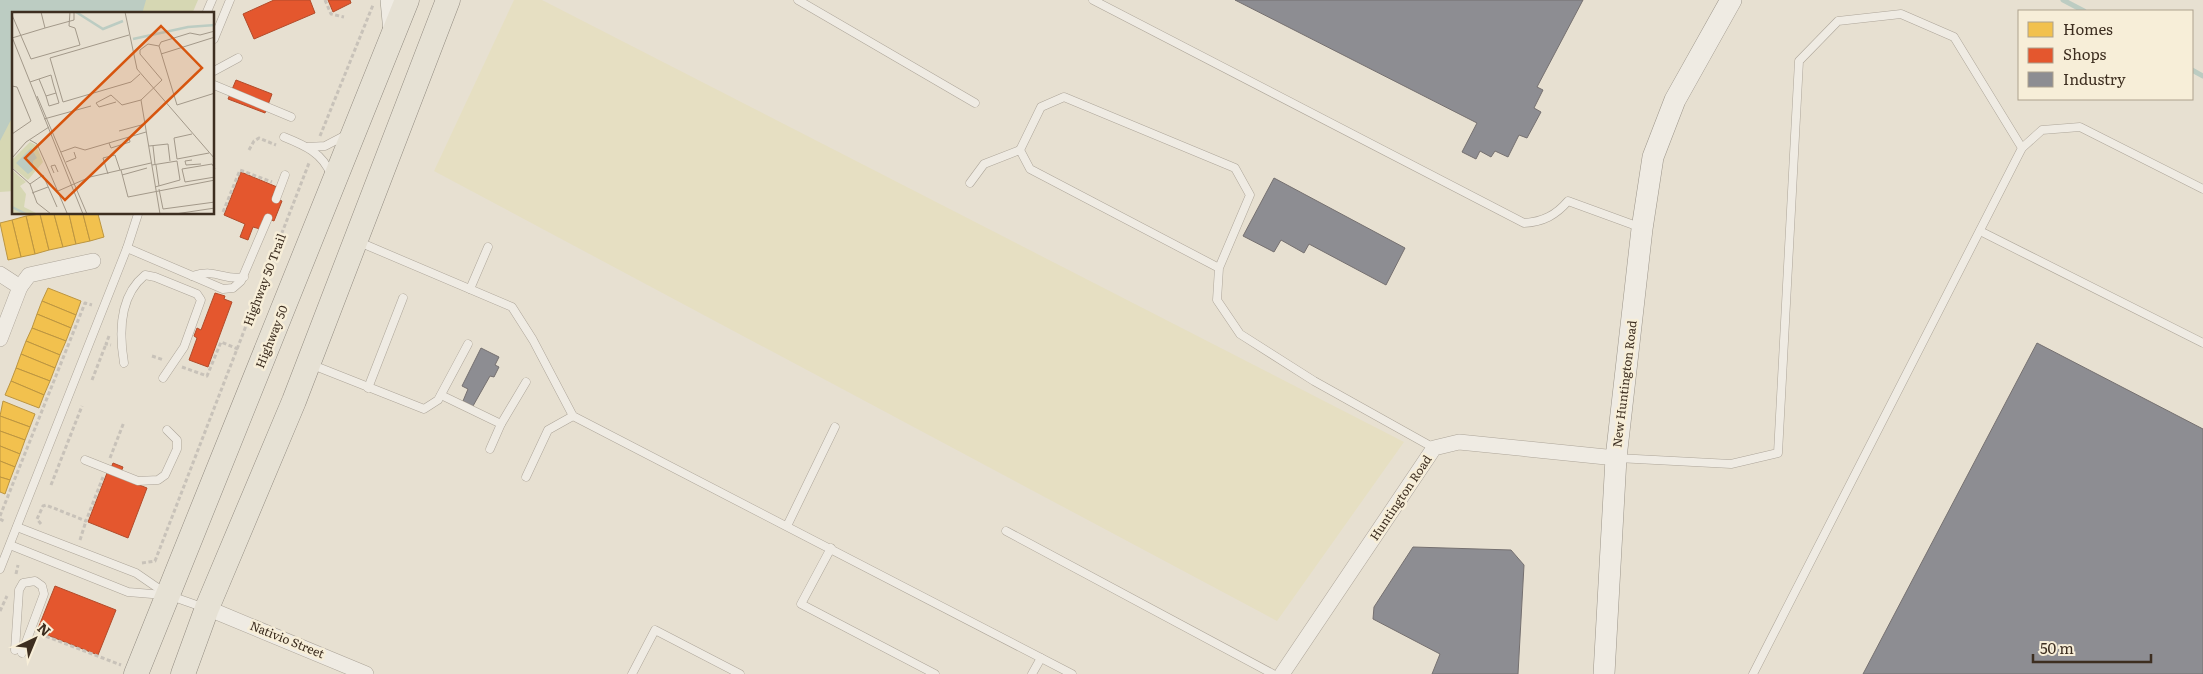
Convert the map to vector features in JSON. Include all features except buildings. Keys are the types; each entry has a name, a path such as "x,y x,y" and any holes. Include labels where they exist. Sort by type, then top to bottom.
{"main road":[{"name":"Highway 50","path":"129,670 168,595 407,0"},
{"path":"183,674 207,608 309,364 448,0"}],"street":[{"path":"391,0 394,32"},
{"name":"New Huntington Road","path":"1604,674 1616,458 1642,229 1654,157 1675,100 1731,0"},
{"path":"0,339 20,287 29,274 93,261"},
{"path":"0,274 20,287"},
{"name":"Huntington Road","path":"1282,674 1434,448 1459,442 1616,458"},
{"name":"Nativio Street","path":"207,608 366,674"}],"lane":[{"path":"207,12 212,0"},
{"path":"215,37 230,0"},
{"path":"798,0 805,2 975,103"},
{"path":"1093,0 1524,223 1538,222 1557,213 1568,201 1642,229"},
{"path":"1616,458 1731,464 1778,453 1799,61 1838,21 1901,14 1954,37 2022,148"},
{"path":"215,70 238,58"},
{"path":"215,85 291,117"},
{"path":"970,183 984,164 1020,150 1042,107 1064,97 1235,168 1250,196 1219,268 1217,300 1240,334 1314,381 1434,448"},
{"path":"312,149 337,141 357,124"},
{"path":"1754,674 2022,148 2042,130 2080,127 2203,189"},
{"path":"284,137 312,149 329,171 334,184"},
{"path":"1020,150 1030,169 1219,268"},
{"path":"276,199 285,175"},
{"path":"0,569 127,248 138,215"},
{"path":"127,248 228,290 238,286 244,276 268,218"},
{"path":"1980,231 2203,343"},
{"path":"356,240 512,307 533,340 573,416 1072,674"},
{"path":"470,289 488,247"},
{"path":"192,276 210,272 231,278 244,276"},
{"path":"124,363 121,347 124,306 135,283 145,275 155,277 197,294 201,300 184,347 163,378"},
{"path":"368,388 403,298"},
{"path":"309,364 424,409 438,400 468,344"},
{"path":"490,449 501,424 526,382"},
{"path":"440,395 501,424"},
{"path":"526,477 548,430 573,416"},
{"path":"787,526 836,427"},
{"path":"85,460 138,481 158,480 166,474 177,449 177,440 167,430"},
{"path":"17,527 136,573 168,595"},
{"path":"1006,531 1273,674"},
{"path":"10,545 128,592 168,595 207,608"},
{"path":"830,548 801,604 935,674"},
{"path":"35,581 42,586 44,594 18,651 19,590 23,583 35,581"},
{"path":"632,674 655,630 740,674"},
{"path":"1032,674 1041,658"}],"path":[{"path":"325,0 331,14 344,17"},
{"name":"Highway 50 Trail","path":"134,561 156,561 238,349 312,149 375,0"},
{"path":"222,212 240,170 275,183"},
{"path":"0,516 85,302 92,306 96,298"},
{"path":"179,366 207,376 221,342 238,349"},
{"path":"92,380 106,344"},
{"path":"152,356 165,360"},
{"path":"51,485 82,406"},
{"path":"109,461 124,422"},
{"path":"86,542 78,539 104,474"},
{"path":"6,502 14,506"},
{"path":"37,516 43,506 46,505 86,521"},
{"path":"37,633 129,670"}],"shaded area":[{"path":"0,0 146,0 143,12 12,12 12,118 0,141"},
{"path":"514,0 542,0 1404,442 1277,621 434,171"}],"green space":[{"path":"0,0 198,0 193,12 12,12 12,191 0,192"}],"waterway":[{"path":"2063,0 2082,10"},
{"path":"2193,71 2203,76"}]}
